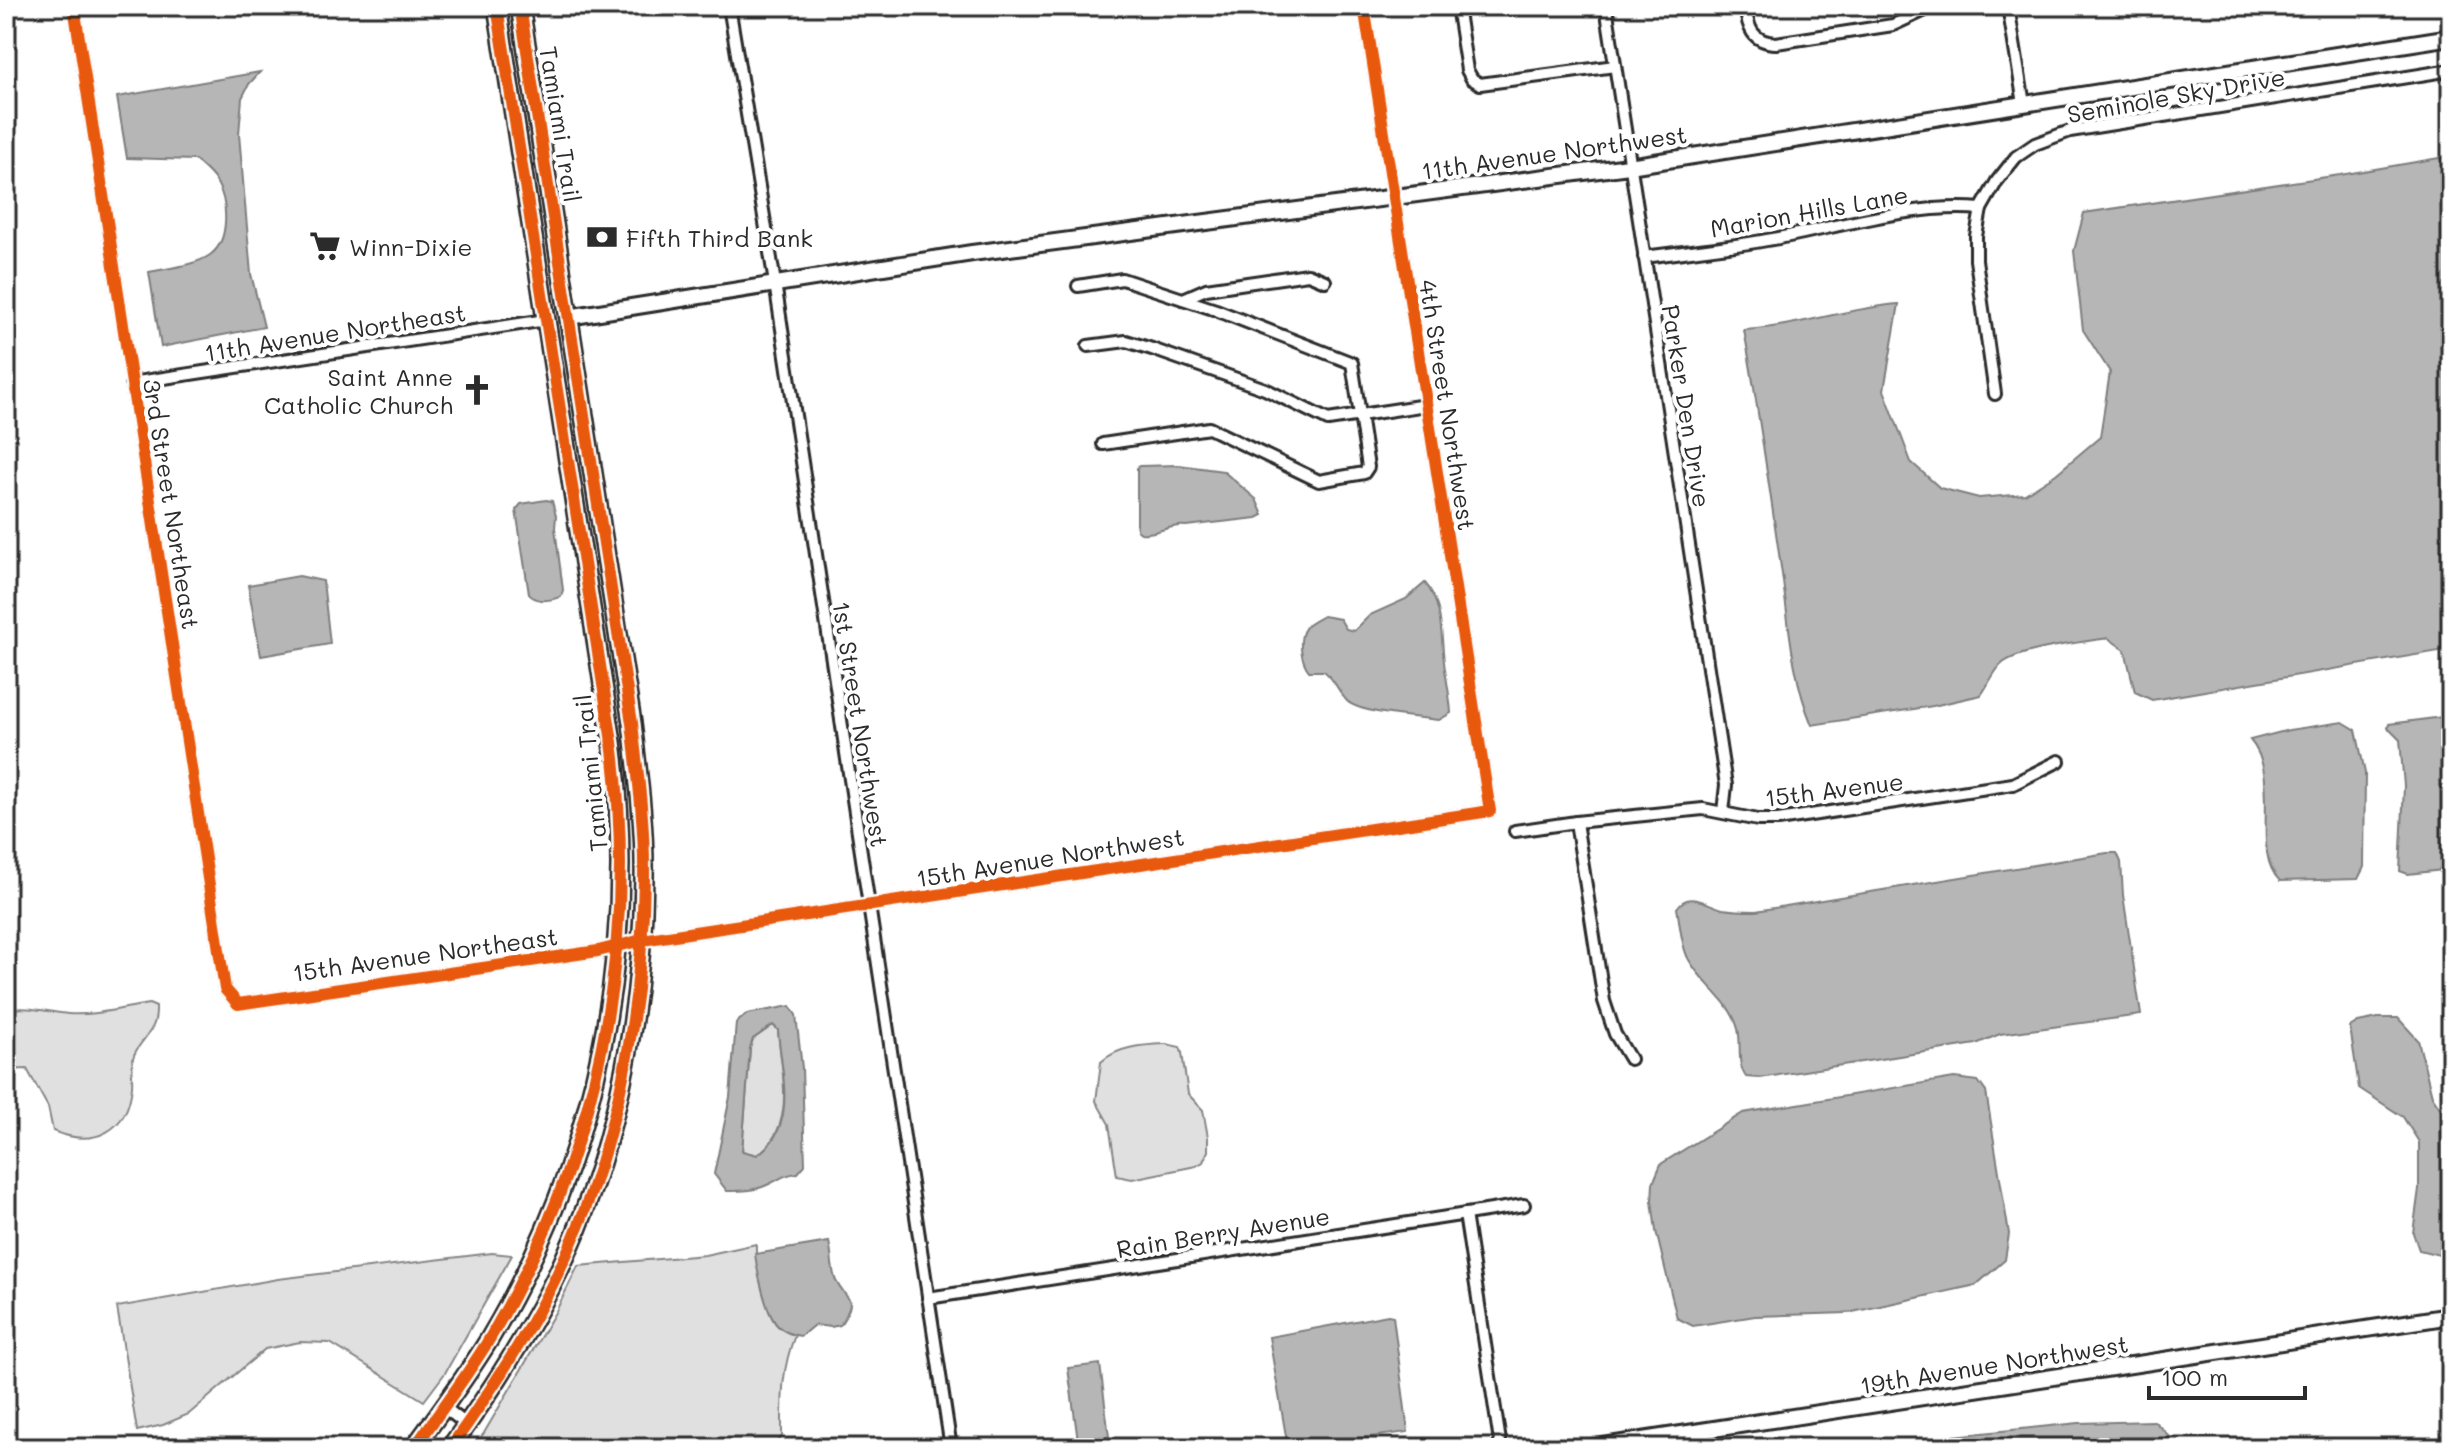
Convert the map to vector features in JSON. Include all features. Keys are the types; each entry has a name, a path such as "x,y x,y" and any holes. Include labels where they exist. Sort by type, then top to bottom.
{"main road":[{"name":"Tamiami Trail","path":"414,1448 489,1339 531,1262 561,1190 598,1070 614,987 618,946 621,847 618,798 497,6"},
{"name":"Tamiami Trail","path":"450,1448 532,1323 570,1247 588,1199 623,1081 631,1040 642,940 644,877 639,776 520,6"},
{"path":"542,293 552,301 557,312 568,317"},
{"path":"546,320 560,333 565,361 577,373"},
{"path":"584,563 606,559"},
{"path":"605,698 628,696"}],"street":[{"name":"3rd Street Northeast","path":"74,6 225,989 238,1004"},
{"name":"1st Street Northwest","path":"729,6 775,283 951,1448"},
{"name":"4th Street Northwest","path":"1364,6 1490,811"},
{"path":"1457,6 1467,70 1472,79 1480,84 1615,66"},
{"name":"Parker Den Drive","path":"1606,6 1726,785 1723,812"},
{"path":"1745,6 1748,27 1755,38 1776,43 1893,25 1934,6"},
{"path":"2008,6 2024,104"},
{"name":"11th Avenue Northwest","path":"568,317 775,283 1393,195 1629,166 2451,37"},
{"name":"Seminole Sky Drive","path":"1995,394 1976,260 1976,236 1981,209 2016,157 2035,144 2070,131 2451,70"},
{"name":"Marion Hills Lane","path":"1644,257 1774,239 1837,224 1957,206 1981,209"},
{"path":"1183,299 1206,289 1308,274 1325,281"},
{"path":"1078,286 1122,279 1352,363 1368,467 1364,473 1319,481 1209,428 1103,444"},
{"name":"11th Avenue Northeast","path":"131,383 546,320"},
{"path":"1088,346 1126,341 1257,385 1328,420 1426,405"},
{"name":"15th Avenue","path":"1515,831 1703,809 1758,820 1778,820 2013,784 2059,761"},
{"name":"15th Avenue Northwest","path":"618,946 1490,811"},
{"path":"1576,822 1604,1001 1615,1034 1630,1059"},
{"name":"15th Avenue Northeast","path":"238,1004 618,946"},
{"name":"Rain Berry Avenue","path":"928,1298 1524,1205"},
{"path":"1465,1214 1501,1448"},
{"name":"19th Avenue Northwest","path":"1590,1448 2451,1316"},
{"path":"444,1407 467,1425"}],"shaded area":[{"path":"260,72 242,98 239,134 251,274 264,327 161,347 149,272 189,264 210,255 221,241 225,210 215,180 195,160 127,158 117,97"},
{"path":"2451,156 2451,649 2152,700 2135,692 2125,650 2108,638 2011,658 2000,666 1981,695 1933,706 1812,725 1792,651 1744,330 1899,304 1884,390 1911,462 1940,488 1979,498 2025,494 2056,474 2100,437 2110,372 2083,330 2074,251 2084,213"},
{"path":"1179,465 1223,471 1256,499 1263,515 1141,533 1137,530 1137,468"},
{"path":"552,501 556,516 563,590 561,596 544,600 529,594 516,510 521,504"},
{"path":"299,576 323,581 330,644 261,656 248,585"},
{"path":"1425,583 1438,610 1451,713 1439,720 1364,709 1347,701 1324,671 1309,671 1306,667 1301,643 1303,632 1309,624 1323,616 1340,619 1346,629 1354,631 1370,615 1406,599"},
{"path":"2451,716 2451,869 2408,874 2400,871 2404,786 2400,740 2388,728 2389,724"},
{"path":"2343,722 2356,730 2365,773 2364,867 2358,879 2280,881 2271,868 2267,852 2264,774 2250,740 2289,730"},
{"path":"2117,853 2121,862 2141,1015 2000,1034 1976,1044 1760,1078 1746,1077 1741,1066 1739,1035 1734,1018 1694,967 1682,940 1677,908 1687,900 1698,900 1727,910 1756,911"},
{"path":"149,1004 156,1007 156,1016 152,1028 134,1055 132,1086 124,1115 116,1125 95,1136 82,1138 53,1131 48,1107 27,1069 6,1070 6,1010 78,1014"},
{"path":"790,1006 796,1015 802,1068 805,1165 798,1173 762,1187 727,1191 714,1174 730,1097 736,1023 747,1014","holes":["773,1025 778,1030 784,1081 783,1114 770,1143 757,1155 742,1151 750,1048 753,1039"]},
{"path":"2378,1018 2398,1018 2418,1040 2432,1096 2445,1115 2451,1117 2451,1258 2419,1250 2413,1233 2419,1189 2419,1142 2403,1117 2359,1088 2350,1027"},
{"path":"773,1025 778,1030 784,1098 778,1129 770,1143 757,1155 742,1151 750,1048 753,1039"},
{"path":"1166,1044 1180,1047 1188,1094 1203,1110 1208,1151 1203,1162 1196,1166 1132,1179 1117,1176 1109,1124 1096,1101 1101,1062 1123,1050"},
{"path":"1954,1078 1978,1081 1986,1092 2009,1234 2005,1260 1976,1285 1848,1313 1755,1316 1693,1326 1677,1318 1652,1201 1653,1183 1661,1164 1743,1113"},
{"path":"829,1242 834,1277 849,1300 849,1309 840,1325 814,1325 801,1336 786,1332 778,1326 766,1303 755,1254"},
{"path":"756,1244 759,1274 769,1310 778,1326 795,1335 785,1373 779,1448 473,1448 557,1309 578,1266 705,1255"},
{"path":"492,1253 512,1255 445,1373 424,1401 330,1343 300,1342 265,1349 189,1414 137,1431 117,1307 278,1279"},
{"path":"1393,1316 1408,1432 1288,1448 1269,1337"},
{"path":"1100,1364 1109,1437 1078,1441 1068,1368"},
{"path":"2154,1421 2170,1437 2173,1448 1837,1448 2079,1423"}],"cycle path":[{"path":"74,6 225,989 238,1004 598,951 642,940 1490,811 1364,6"},
{"path":"414,1448 490,1338 527,1269 558,1198 583,1124 601,1050 613,974 619,897 619,820 612,742 497,6"},
{"path":"450,1448 539,1310 591,1192 620,1090 630,1037 642,932 643,840 632,723 520,6"}],"place":[{"name":"Fifth Third Bank","path":"602,237"},
{"name":"Winn-Dixie","path":"325,246"},
{"name":"Saint Anne Catholic Church","path":"477,390"}]}
